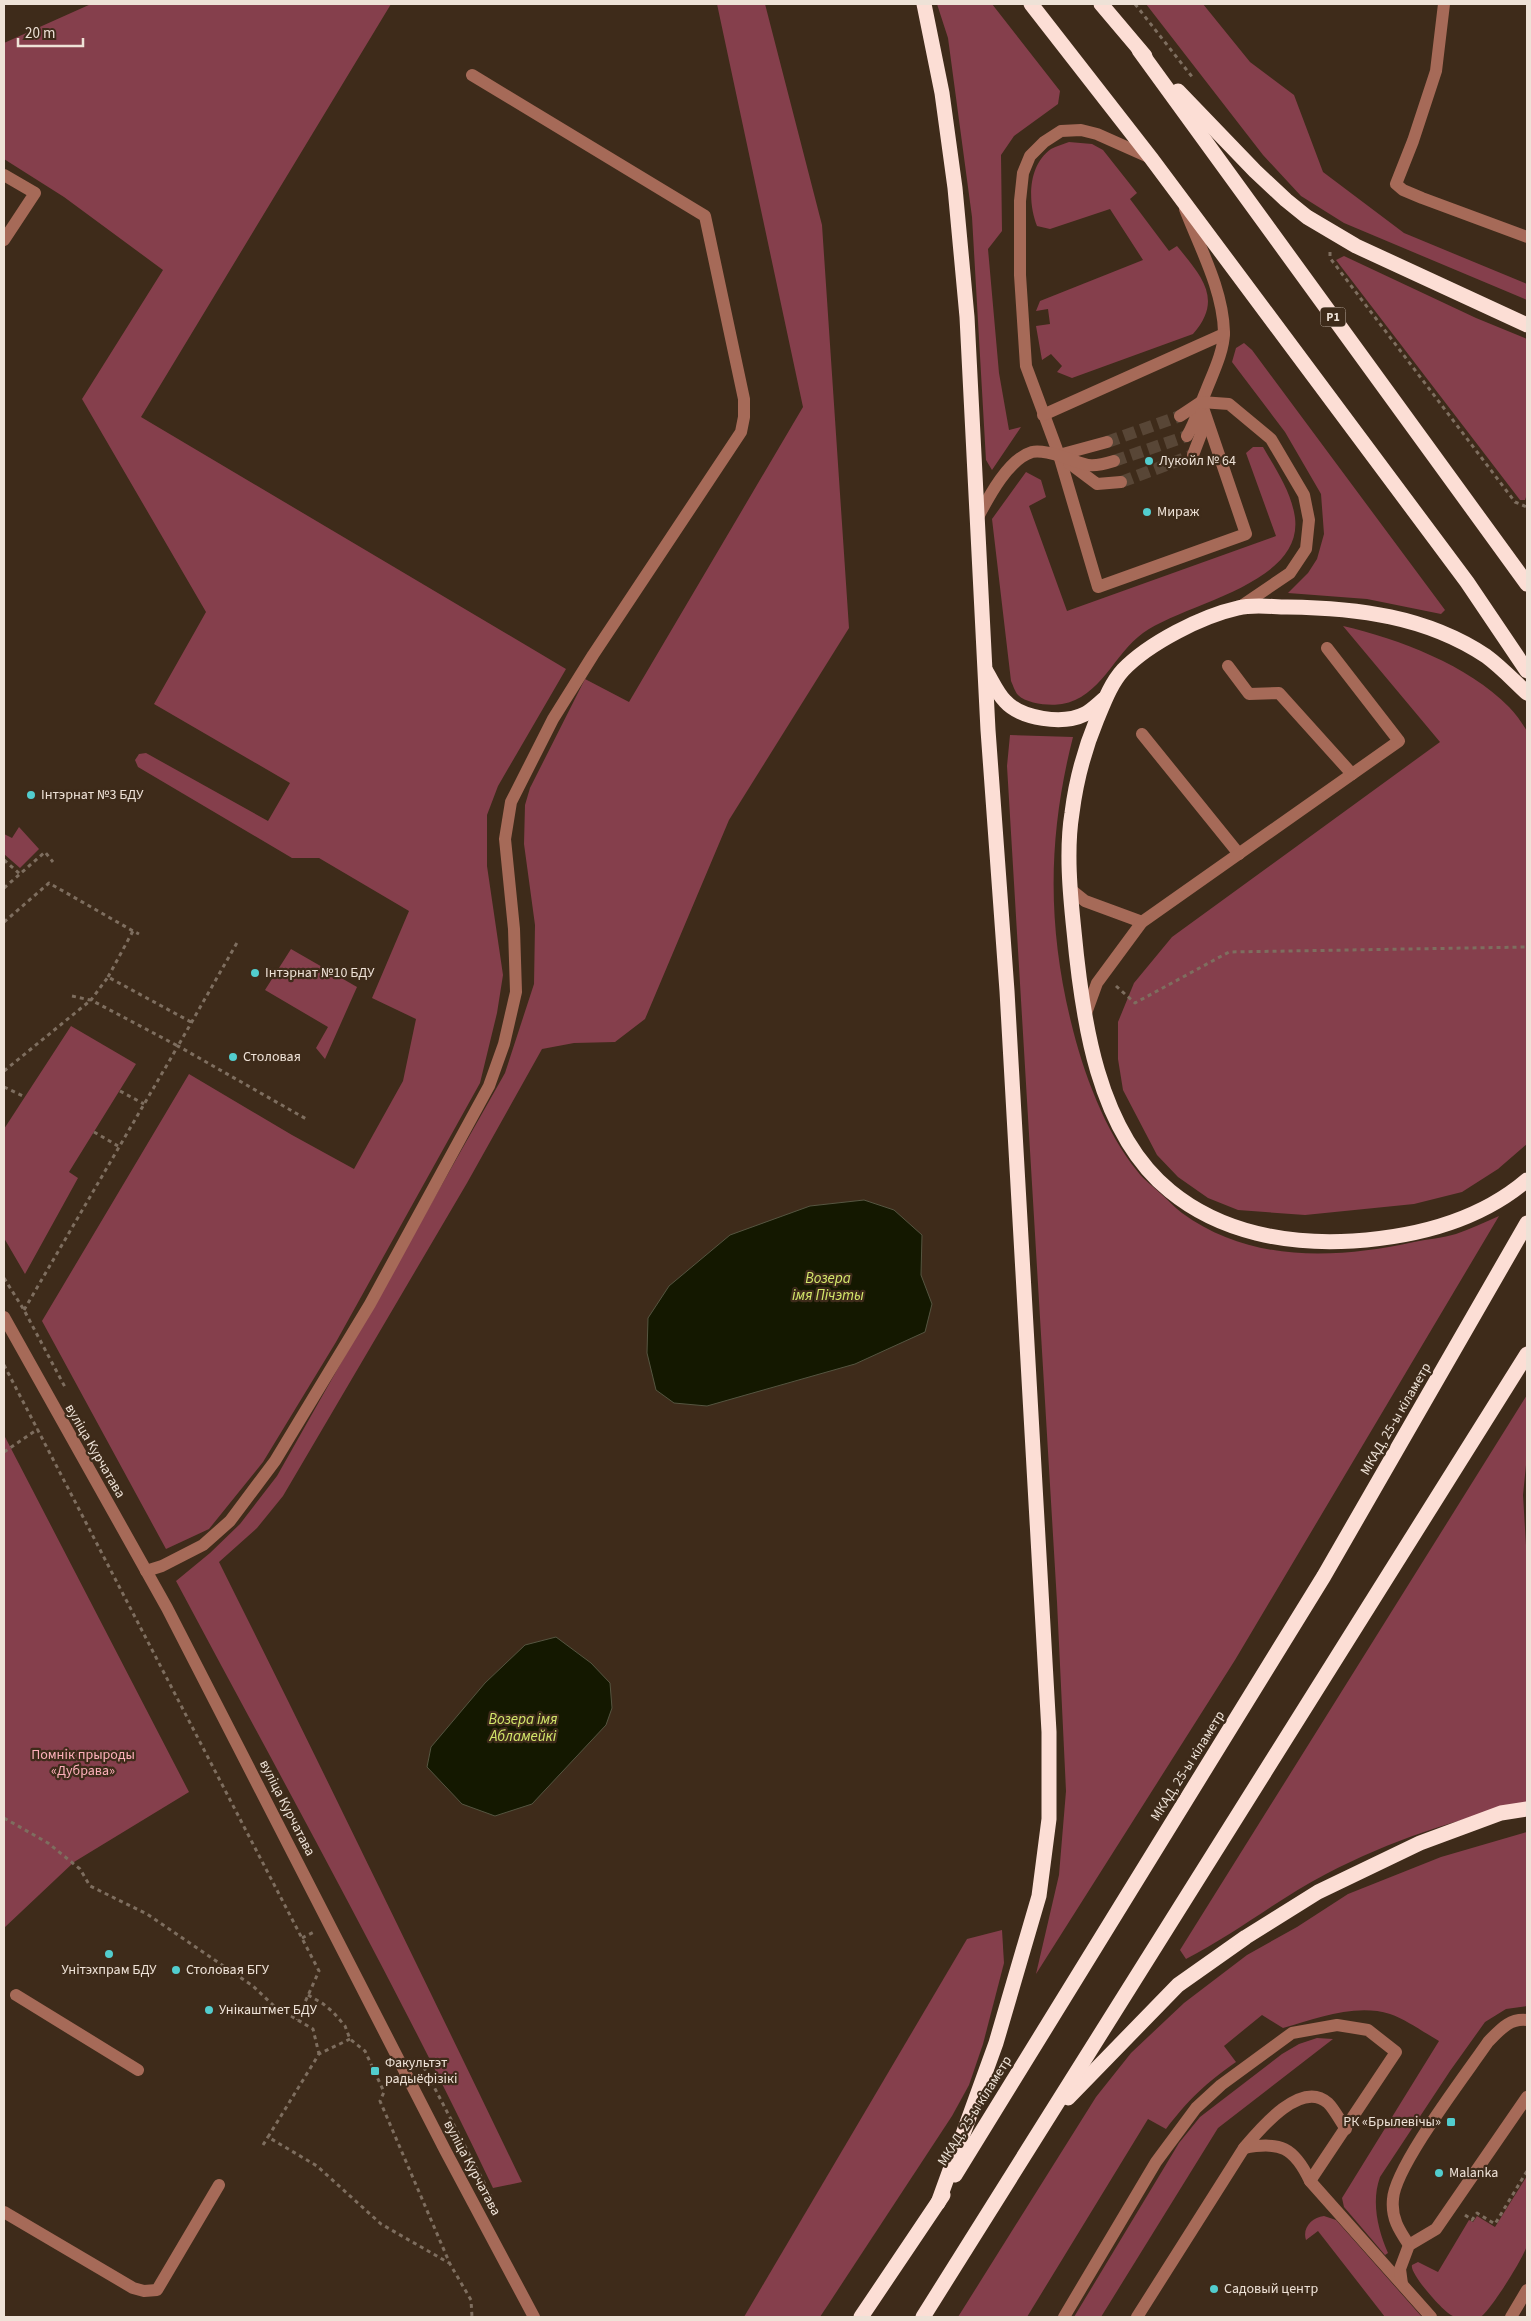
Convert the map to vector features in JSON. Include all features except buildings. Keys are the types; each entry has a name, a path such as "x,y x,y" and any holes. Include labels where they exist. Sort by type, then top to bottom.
{"highway":[{"path":"924,4 942,93 955,188 967,317 985,670 1007,991 1049,1732 1049,1819 1039,1896 996,2044 938,2203"},
{"path":"1031,4 1151,158 1467,582 1527,671"},
{"name":"Р1","path":"1101,4 1139,50 1527,584"},
{"path":"1139,50 1255,171 1307,217 1356,246 1527,325"},
{"path":"1527,693 1489,658 1437,629 1390,615 1339,608 1240,607 1162,640 1121,672 1106,698 1087,744 1071,814 1070,889 1079,989 1100,1081 1112,1112 1130,1145 1168,1190 1211,1218 1246,1231 1283,1239 1314,1242 1394,1238 1435,1228 1464,1218 1518,1188 1527,1180"},
{"path":"985,670 1005,701 1021,713 1050,718 1071,718 1086,714 1106,698"},
{"name":"МКАД, 25-ы кіламетр","path":"861,2317 938,2203 1324,1576 1527,1223"},
{"path":"923,2317 1527,1354"},
{"path":"1048,2119 1178,1985 1246,1937 1318,1892 1420,1843 1502,1813 1527,1809"}],"street":[{"path":"1444,4 1436,71 1413,141 1396,184 1403,190 1422,198 1527,237"},
{"path":"146,1571 162,1566 203,1545 230,1521 275,1461 370,1304 489,1086 504,1044 516,992 514,929 505,839 511,802 553,719 593,655 741,432 744,418 744,400 705,216 472,75"},
{"path":"1151,158 1096,134 1081,130 1061,131 1044,142 1030,156 1023,173 1020,201 1020,275 1026,366 1059,456 1098,587 1246,534 1202,402"},
{"path":"4,175 35,193 4,240"},
{"path":"1183,202 1219,296 1224,334 1216,365 1196,421 1187,436"},
{"path":"1043,415 1224,334"},
{"path":"1193,455 1201,434 1202,402"},
{"path":"1180,416 1202,402 1229,404 1271,439 1304,495 1309,520 1306,549 1290,573 1240,607"},
{"path":"1059,456 1107,442"},
{"path":"977,519 995,486 1016,462 1033,452 1059,456 1094,468 1114,461"},
{"path":"1059,456 1097,484 1122,482"},
{"path":"1085,1019 1091,996 1103,974 1142,922 1399,741 1327,648"},
{"path":"1228,666 1249,694 1279,692 1352,774"},
{"path":"1142,734 1239,854"},
{"path":"1070,889 1085,901 1142,922"},
{"name":"вуліца Курчатава","path":"4,1317 146,1571 445,2150 534,2317"},
{"path":"16,1995 138,2070"},
{"path":"1409,2245 1395,2225 1392,2199 1404,2169 1488,2042 1504,2026 1516,2020 1527,2020"},
{"path":"1064,2317 1156,2162 1196,2108 1221,2085 1292,2033 1337,2025 1368,2030 1396,2052 1310,2182"},
{"path":"1137,2317 1244,2148 1263,2126 1288,2105 1301,2098 1313,2096 1327,2103 1346,2129"},
{"path":"1402,2284 1400,2269 1409,2245 1436,2229 1527,2097"},
{"path":"1244,2148 1266,2144 1283,2148 1294,2155 1303,2165 1310,2182 1431,2317"},
{"path":"4,2212 133,2288 144,2291 157,2290 219,2185"},
{"path":"1511,2317 1527,2290"}],"path":[{"path":"4,888 45,852 54,862"},
{"path":"4,860 20,874"},
{"path":"4,922 48,883 140,934"},
{"path":"4,1071 91,1000 108,978 133,931"},
{"path":"24,1310 238,941"},
{"path":"1103,974 1135,1003 1229,952 1527,948"},
{"path":"108,978 191,1022"},
{"path":"72,996 91,1000 178,1046 308,1120"},
{"path":"4,1087 24,1097"},
{"path":"120,1091 144,1104"},
{"path":"94,1132 118,1146"},
{"path":"4,1365 319,1971 297,2020"},
{"path":"4,1452 38,1429"},
{"path":"4,1818 48,1843 80,1869 90,1886 147,1914 253,1986 274,2006 313,2029 319,2054"},
{"path":"308,1995 333,2012 344,2026 350,2038 365,2051 384,2092 380,2101 450,2264 471,2300 472,2317"},
{"path":"263,2145 319,2054 350,2038"},
{"path":"419,2057 496,2204"},
{"path":"268,2137 317,2166 381,2224 450,2264"},
{"path":"1453,2206 1472,2220 1477,2213 1494,2224 1527,2171"}],"green space":[{"path":"91,4 391,4 141,417 566,669 498,786 487,815 487,866 503,975 497,1013 480,1083 336,1342 263,1462 209,1529 166,1549 42,1321 189,1074 354,1169 403,1081 416,1019 372,998 409,911 319,858 292,858 138,767 135,760 139,754 146,753 268,821 290,783 154,704 206,612 82,399 163,270 64,197 4,159 4,43"},
{"path":"717,4 765,4 822,225 849,628 729,820 645,1019 615,1042 574,1043 542,1049 467,1183 283,1496 257,1528 219,1562 522,2182 493,2188 378,1958 176,1581 210,1553 240,1524 277,1476 505,1073 534,984 535,925 524,844 525,805 530,788 585,679 629,702 803,407"},
{"path":"937,4 992,4 1060,91 1058,104 1014,136 1001,155 1002,231 988,249 999,373 1009,430 1021,427 992,470 986,460 972,217 948,38"},
{"path":"1146,4 1203,4 1250,62 1294,95 1323,172 1404,233 1527,284 1527,300 1344,223 1301,196 1263,155"},
{"path":"1069,142 1092,144 1103,150 1137,193 1130,199 1169,251 1177,246 1194,267 1206,288 1208,299 1207,310 1193,334 1072,378 1057,372 1062,366 1051,354 1042,360 1036,326 1050,324 1048,309 1036,311 1040,301 1143,260 1110,209 1050,229 1037,226 1031,196 1037,165 1051,149"},
{"path":"1344,256 1476,318 1527,339 1527,494 1525,500 1520,500 1336,260"},
{"path":"1244,343 1252,350 1445,610 1441,614 1367,599 1288,593 1308,573 1317,559 1324,534 1321,494 1285,432 1232,362 1236,348"},
{"path":"1253,447 1263,447 1281,478 1292,503 1294,537 1283,557 1264,574 1240,588 1162,622 1143,633 1123,652 1097,684 1075,700 1051,705 1033,702 1018,695 1011,681 992,519 1026,472 1041,480 1046,497 1029,506 1067,611 1276,536 1246,453"},
{"path":"1343,626 1365,631 1409,646 1453,666 1474,678 1492,692 1512,710 1527,731 1527,1144 1498,1169 1462,1192 1414,1204 1305,1215 1238,1210 1208,1198 1178,1177 1157,1155 1123,1090 1118,1059 1118,1022 1134,983 1172,937 1440,742"},
{"path":"1010,735 1073,737 1065,773 1055,844 1054,915 1063,986 1076,1041 1097,1101 1115,1139 1143,1178 1179,1211 1208,1229 1236,1241 1265,1249 1294,1253 1354,1252 1446,1237 1499,1216 1235,1660 1036,1974 1059,1875 1066,1791 1057,1602 1007,766"},
{"path":"19,827 39,849 20,868 4,854 4,834 12,838"},
{"path":"291,949 357,987 325,1059 316,1048 328,1027 265,990"},
{"path":"71,1026 136,1064 69,1172 78,1178 25,1274 4,1238 4,1129"},
{"path":"1527,1395 1527,1455 1523,1495 1527,1562 1527,1803 1475,1816 1425,1832 1350,1862 1291,1894 1222,1939 1186,1959 1180,1950"},
{"name":"Помнік прыроды «Дубрава»","path":"4,1435 189,1792 74,1862 4,1928"},
{"path":"1527,1832 1527,2006 1506,2009 1485,2022 1380,2177 1376,2196 1377,2216 1381,2235 1388,2253 1385,2255 1344,2207 1342,2198 1439,2041 1403,2019 1377,2011 1349,2011 1283,2028 1262,2015 1224,2046 1236,2062 1198,2092 1166,2129 1148,2119 1027,2317 958,2317 1096,2097 1131,2053 1184,2003 1247,1955 1297,1927 1348,1894 1441,1857"},
{"path":"1002,1930 1004,1963 983,2044 969,2085 952,2116 820,2317 744,2317 967,1939"},
{"path":"1317,2038 1333,2039 1218,2128 1101,2317 1074,2317 1179,2143 1200,2117 1282,2054 1299,2044"},
{"path":"1527,2176 1528,2237 1525,2251 1506,2284 1484,2314 1474,2318 1453,2316 1442,2308 1428,2292 1416,2276 1412,2265 1418,2262 1438,2272 1469,2220 1473,2222 1477,2216 1495,2227"},
{"path":"1324,2216 1336,2220 1422,2317 1385,2317 1318,2231 1306,2240 1305,2231 1309,2224 1316,2218"}],"water":[{"name":"Возера імя Пічэты","path":"864,1200 894,1210 922,1235 921,1275 932,1304 925,1332 855,1364 707,1406 674,1403 656,1390 647,1353 648,1318 669,1286 730,1235 810,1206"},
{"name":"Возера імя Абламейкі","path":"556,1637 591,1663 610,1683 612,1708 606,1725 532,1804 495,1816 462,1804 427,1767 431,1747 485,1683 525,1645"}],"tunnel":[{"path":"1107,442 1180,416"},
{"path":"1114,461 1187,436"},
{"path":"1121,482 1193,455"}],"place":[{"name":"Лукойл № 64","path":"1149,461"},
{"name":"Мираж","path":"1147,512"},
{"name":"Інтэрнат №3 БДУ","path":"31,795"},
{"name":"Інтэрнат №10 БДУ","path":"255,973"},
{"name":"Столовая","path":"233,1057"},
{"name":"Унітэхпрам БДУ","path":"109,1954"},
{"name":"Столовая БГУ","path":"176,1970"},
{"name":"Унікаштмет БДУ","path":"209,2010"},
{"name":"Факультэт радыёфізікі","path":"375,2071"},
{"name":"РК «Брылевічы»","path":"1451,2122"},
{"name":"Malanka","path":"1439,2173"},
{"name":"Садовый центр","path":"1214,2289"}]}
